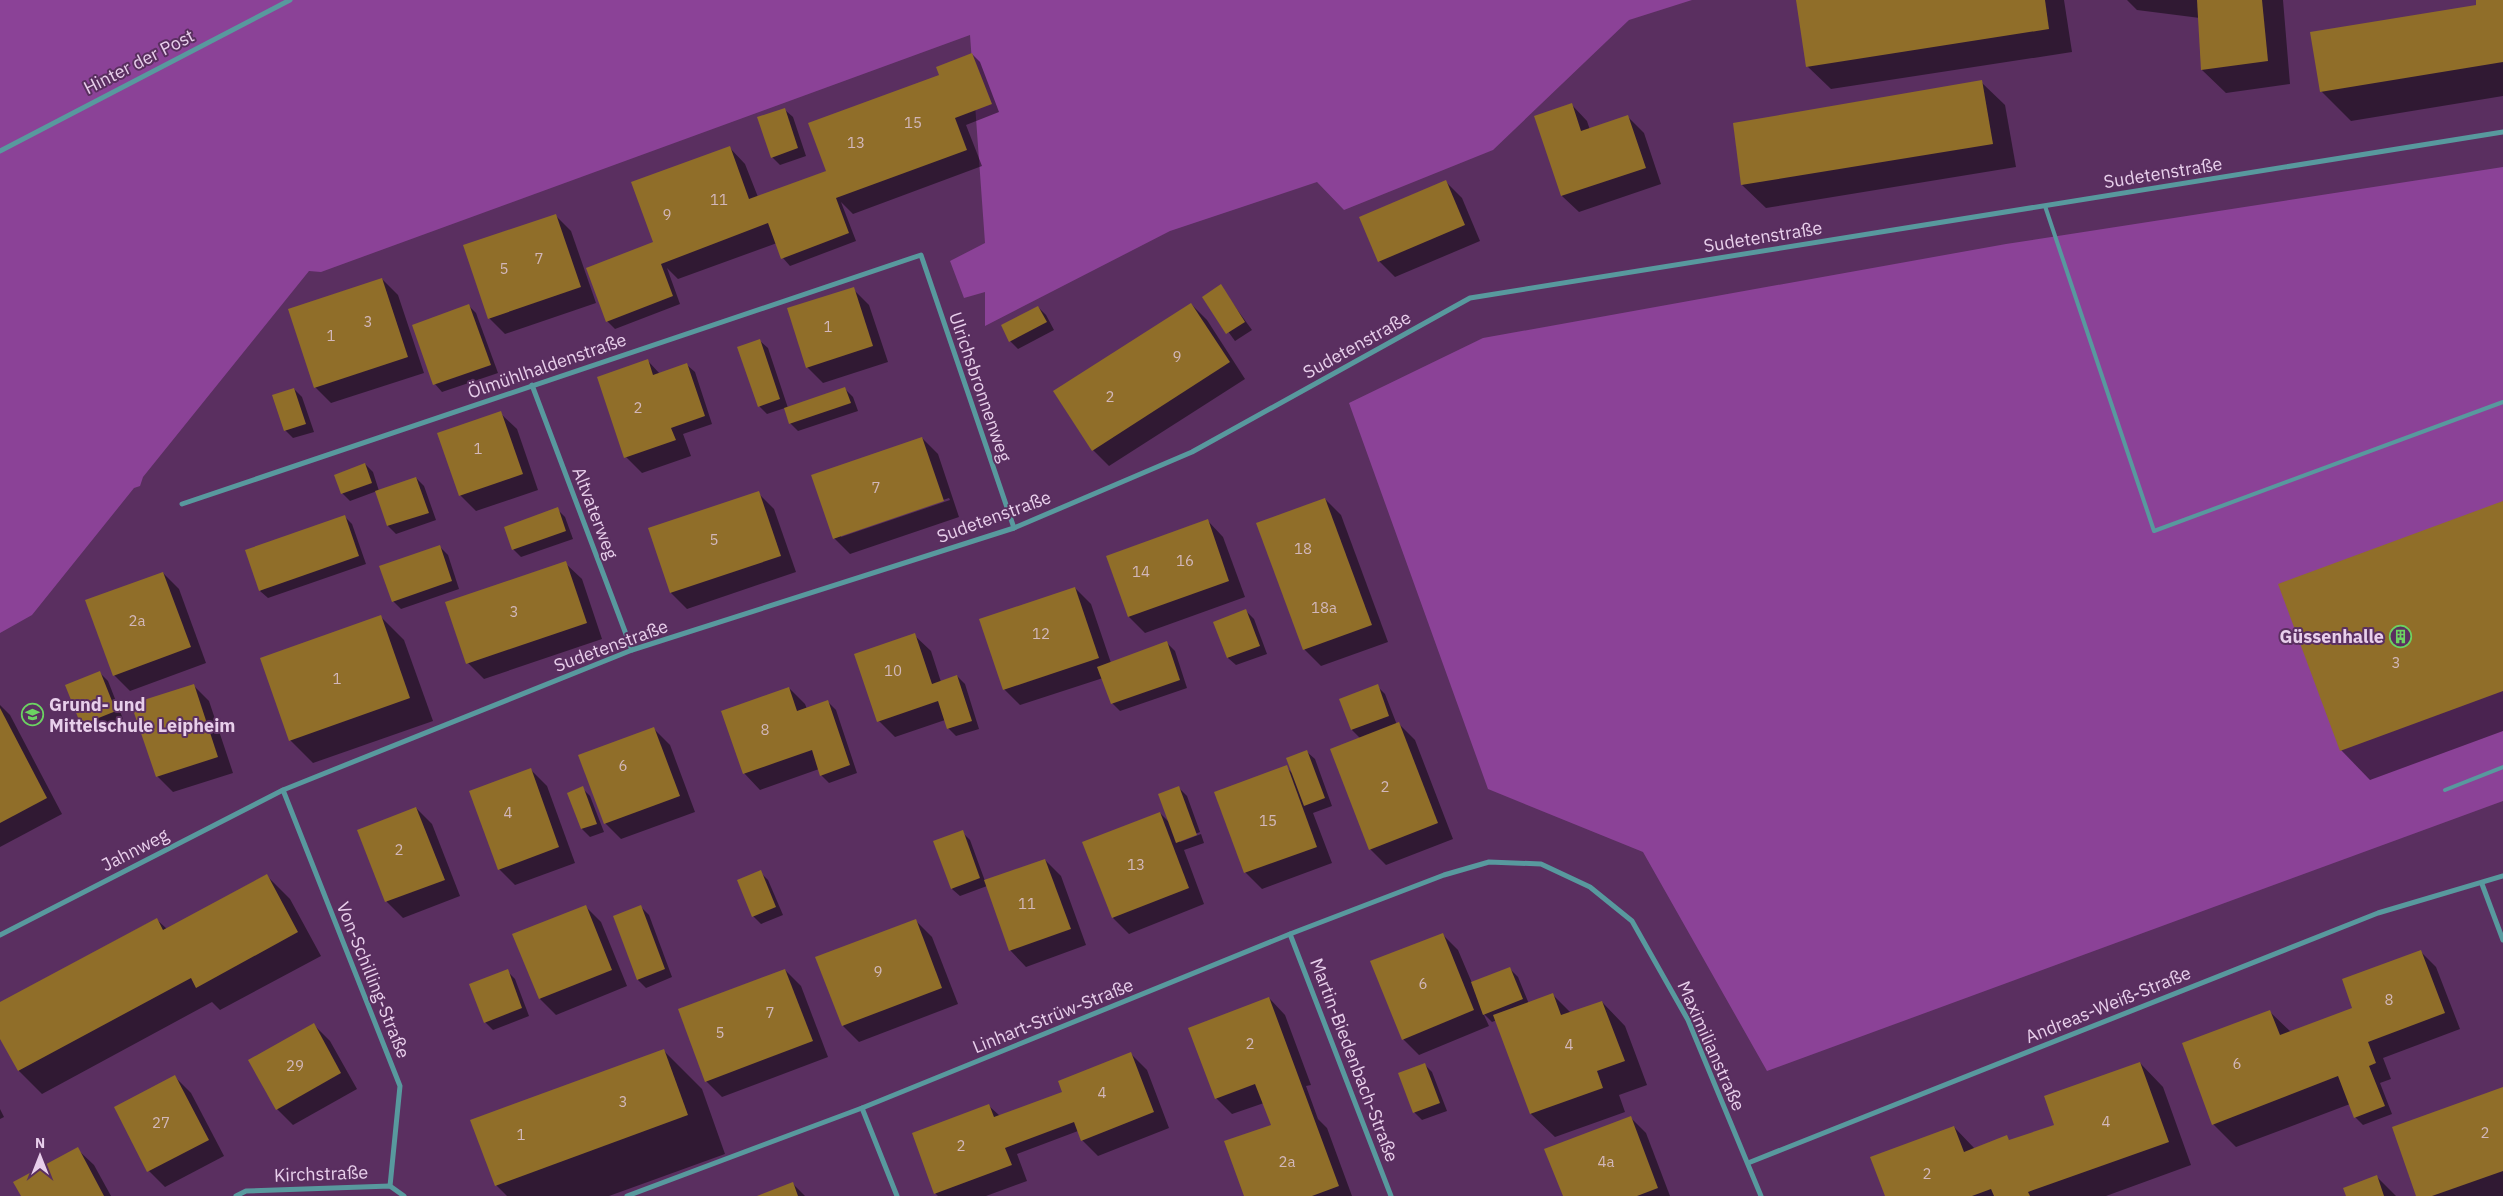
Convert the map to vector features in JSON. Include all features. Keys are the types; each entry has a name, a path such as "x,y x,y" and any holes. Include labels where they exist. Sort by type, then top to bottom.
{"street":[{"name":"Hinter der Post","path":"0,151 290,0"},
{"name":"Sudetenstraße","path":"283,790 632,650 1014,528 1192,452 1470,298 2503,132"},
{"name":"Ulrichsbronnenweg","path":"921,255 1014,528"},
{"name":"Ölmühlhaldenstraße","path":"182,504 921,255"},
{"name":"Altvaterweg","path":"532,385 632,650"},
{"name":"Jahnweg","path":"0,935 283,790"},
{"name":"Von-Schilling-Straße","path":"283,790 400,1086 390,1186"},
{"name":"Linhart-Strüw-Straße","path":"627,1196 862,1108 1290,934 1444,875 1489,862"},
{"name":"Maximilianstraße","path":"1489,862 1542,864 1590,887 1632,920 1688,1020 1760,1196"},
{"name":"Andreas-Weiß-Straße","path":"1748,1163 2378,912 2482,884 2503,876"},
{"path":"2482,884 2503,940"},
{"name":"Martin-Biedenbach-Straße","path":"1290,934 1391,1196"},
{"path":"862,1108 897,1196"},
{"name":"Kirchstraße","path":"236,1196 246,1191 390,1186 404,1196"}],"lane":[{"path":"2045,206 2154,531 2503,402"},
{"path":"2445,790 2503,767"}],"shaded area":[{"path":"0,0 1692,0 1629,20 1493,150 1344,210 1317,182 1170,231 985,326 985,292 964,298 950,261 985,243 970,35 321,272 309,271 143,477 140,486 134,488 32,615 0,633"},
{"path":"2503,167 2503,801 1767,1071 1643,852 1488,789 1349,403 1483,338 2006,244"}],"building":[{"path":"1796,0 2045,0 2049,29 1806,67"},
{"path":"2197,0 2262,0 2268,61 2201,70"},
{"path":"2476,0 2503,0 2503,62 2320,92 2310,32 2476,5"},
{"path":"972,53 992,104 955,118 967,150 836,198 849,233 781,259 768,223 661,264 673,296 606,322 586,268 653,242 631,182 730,146 749,199 826,171 808,123 939,75 936,67"},
{"path":"1982,80 1993,144 1741,185 1733,123"},
{"path":"1572,103 1581,131 1628,115 1646,168 1561,196 1534,116"},
{"path":"785,108 798,148 771,158 757,117"},
{"path":"1446,180 1465,225 1378,262 1359,217"},
{"path":"556,214 581,287 488,319 463,245"},
{"path":"382,278 408,357 314,388 288,309"},
{"path":"1221,284 1245,322 1226,334 1202,297"},
{"path":"854,287 873,346 806,368 787,308"},
{"path":"1191,303 1230,362 1092,451 1053,391"},
{"path":"469,304 491,365 433,385 412,325"},
{"path":"1038,306 1047,322 1009,342 1001,325"},
{"path":"760,339 780,399 758,407 737,347"},
{"path":"648,359 653,375 687,363 705,416 671,428 676,440 624,458 597,377"},
{"path":"845,387 851,403 789,424 784,408"},
{"path":"294,388 306,424 284,431 272,395"},
{"path":"501,411 523,474 459,496 437,433"},
{"path":"922,437 944,501 833,539 811,475"},
{"path":"365,463 372,483 341,494 334,475"},
{"path":"416,477 429,513 387,526 375,491"},
{"path":"759,491 781,556 670,593 648,528"},
{"path":"1325,498 1372,625 1303,650 1256,523"},
{"name":"Güssenhalle","path":"2503,501 2503,691 2340,751 2278,584"},
{"path":"558,507 566,531 512,550 504,527"},
{"path":"345,515 359,556 259,591 245,550"},
{"path":"1208,519 1229,581 1128,617 1106,556"},
{"path":"440,545 452,581 392,602 379,566"},
{"path":"566,561 587,623 466,664 445,602"},
{"path":"163,572 191,647 113,676 85,600"},
{"path":"1075,587 1099,658 1003,690 979,619"},
{"path":"1246,609 1260,646 1227,658 1213,622"},
{"path":"381,615 410,698 289,741 260,658"},
{"path":"915,633 932,684 957,675 972,721 947,729 938,701 877,722 854,654"},
{"path":"1167,641 1180,680 1111,704 1097,667"},
{"path":"100,671 116,711 81,725 65,685"},
{"path":"194,684 218,757 156,777 131,704"},
{"path":"1378,684 1389,716 1351,730 1339,699"},
{"path":"789,687 797,711 828,700 850,765 820,776 812,750 743,774 721,711"},
{"path":"0,708 47,798 0,823"},
{"path":"1399,722 1438,823 1369,850 1330,749"},
{"path":"654,727 680,796 604,824 578,755"},
{"path":"1307,750 1325,798 1304,806 1286,758"},
{"path":"1287,765 1317,847 1244,873 1214,792"},
{"path":"531,768 559,847 498,870 469,791"},
{"path":"583,786 597,824 581,829 567,793"},
{"path":"1179,786 1197,835 1176,843 1158,794"},
{"path":"416,807 445,880 385,902 357,830"},
{"path":"1160,812 1189,888 1112,918 1082,842"},
{"path":"963,830 980,878 951,889 933,841"},
{"path":"1045,859 1071,929 1009,951 984,880"},
{"path":"761,870 776,907 752,917 737,880"},
{"path":"267,874 298,932 196,988 191,978 18,1071 0,1039 0,1002 157,918 163,930"},
{"path":"586,905 612,970 539,999 512,934"},
{"path":"641,905 665,969 637,980 613,916"},
{"path":"916,919 942,988 842,1026 815,957"},
{"path":"1443,933 1474,1010 1402,1040 1370,961"},
{"path":"2421,950 2445,1013 2368,1042 2376,1063 2369,1066 2385,1106 2354,1118 2338,1076 2212,1125 2182,1043 2270,1010 2280,1035 2352,1008 2342,979"},
{"path":"1510,967 1523,999 1483,1015 1471,982"},
{"path":"508,969 522,1008 484,1023 469,984"},
{"path":"785,969 813,1041 705,1082 678,1009"},
{"path":"1553,993 1561,1015 1602,1001 1625,1061 1597,1071 1603,1088 1530,1114 1493,1015"},
{"path":"1269,997 1339,1186 1312,1196 1244,1196 1224,1141 1271,1125 1255,1084 1215,1099 1188,1028"},
{"path":"314,1023 341,1073 276,1110 248,1060"},
{"path":"664,1049 688,1115 495,1186 470,1120"},
{"path":"1131,1052 1154,1112 1081,1141 1074,1122 1005,1148 1012,1165 934,1194 912,1133 989,1104 994,1117 1062,1092 1058,1081"},
{"path":"2140,1062 2169,1142 2028,1192 2030,1196 1994,1196 1991,1189 1972,1196 1885,1196 1870,1157 1954,1126 1964,1152 2007,1135 2009,1140 2054,1125 2044,1096"},
{"path":"1425,1063 1440,1103 1413,1113 1398,1073"},
{"path":"175,1075 209,1140 147,1172 114,1107"},
{"path":"2503,1087 2503,1171 2432,1196 2416,1196 2392,1127"},
{"path":"1631,1116 1658,1188 1637,1196 1563,1196 1544,1149"},
{"path":"78,1147 104,1196 21,1196 13,1182"},
{"path":"2377,1175 2384,1196 2346,1196 2343,1188"},
{"path":"793,1182 798,1196 757,1196"}],"place":[{"name":"Güssenhalle","path":"2400,637"},
{"name":"Grund- und Mittelschule Leipheim","path":"33,715"}]}
